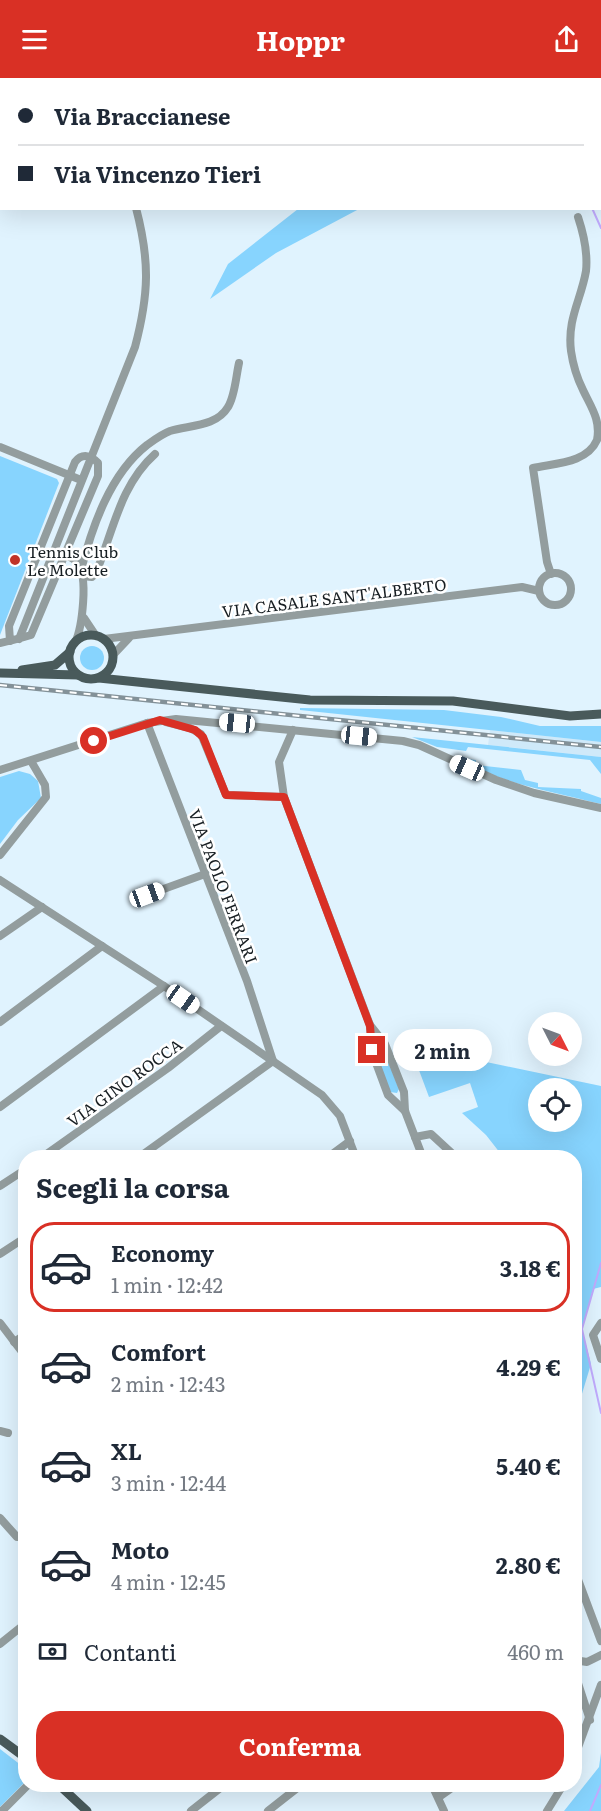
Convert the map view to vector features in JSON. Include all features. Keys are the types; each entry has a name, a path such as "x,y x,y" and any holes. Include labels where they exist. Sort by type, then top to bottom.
{"main road":[{"path":"0,672 44,669 55,665 86,636 100,637 111,646 113,658 120,673 132,681"},
{"path":"73,647 71,665 81,676"},
{"path":"99,678 110,669 113,658"},
{"path":"0,672 44,676 69,673 310,700 443,701 570,716 601,714"},
{"path":"0,1739 18,1752"},
{"path":"69,1792 87,1811"}],"street":[{"path":"19,639 127,368 142,314 148,271 146,245 137,210"},
{"path":"551,574 533,468 584,456 595,446 601,428 598,416 582,389 571,352 572,318 586,265 586,246 578,217"},
{"path":"73,647 83,617 81,573 93,530 124,468 158,438 169,432 207,423 224,412 230,406 239,363"},
{"path":"0,447 81,480"},
{"path":"64,555 76,561 81,573 92,577 96,573 129,487 145,462 154,454"},
{"path":"0,641 9,626 69,476 77,460 90,456"},
{"path":"0,641 10,641 31,635 36,625 99,476 98,463 90,456"},
{"path":"551,574 562,575 569,583 567,599 558,605 548,604 539,591 543,578 551,574"},
{"name":"VIA CASALE SANT'ALBERTO","path":"100,637 133,636 522,587 539,591"},
{"path":"13,616 36,625"},
{"path":"83,617 100,637"},
{"path":"9,626 10,641"},
{"path":"113,658 122,643 133,636"},
{"path":"0,770 147,723 160,720 197,719 419,745 496,780 534,793 601,808"},
{"path":"160,720 190,728 201,734 226,795 284,797"},
{"name":"VIA PAOLO FERRARI","path":"147,723 247,981 273,1061"},
{"path":"292,730 279,762 284,797 370,1026 388,1050 405,1092 405,1111 420,1150"},
{"path":"0,855 46,797 45,785 30,761"},
{"path":"147,895 205,874"},
{"path":"0,880 164,986 330,1102 340,1116 353,1150"},
{"path":"0,936 42,907"},
{"path":"0,1022 102,946"},
{"path":"0,1107 164,986"},
{"name":"VIA GINO ROCCA","path":"52,1150 168,1068 221,1026"},
{"path":"370,1026 372,1053 388,1095 405,1111"},
{"path":"372,1053 381,1049 388,1050"},
{"path":"149,1150 273,1061"},
{"path":"388,1095 396,1097 405,1092"},
{"path":"415,1137 431,1134 448,1150"},
{"path":"338,1150 350,1141"},
{"path":"0,1186 18,1174"},
{"path":"0,1254 18,1242"},
{"path":"0,1323 18,1347"},
{"path":"601,1323 593,1335 601,1359"},
{"path":"14,1342 18,1339"},
{"path":"0,1518 18,1538"},
{"path":"582,1590 601,1641"},
{"path":"0,1644 18,1629"},
{"path":"582,1661 587,1662 601,1655"},
{"path":"582,1739 601,1685"},
{"path":"582,1696 590,1720"},
{"path":"2,1811 21,1792"},
{"path":"191,1811 215,1792"},
{"path":"268,1811 292,1792"},
{"path":"436,1792 444,1811"},
{"path":"439,1797 446,1792"},
{"path":"547,1811 559,1792"}],"shaded area":[{"path":"297,210 357,210 276,253 210,299 228,264"},
{"name":"Tennis Club Le Molette","path":"0,456 57,479 59,483 0,635"},
{"path":"92,646 97,647 103,653 103,663 97,669 92,670 87,669 81,663 80,658 81,653 87,647"},
{"path":"300,708 444,710 501,717 540,726 601,726 601,742 300,710"},
{"path":"490,730 601,742 601,757 488,745"},
{"path":"412,737 601,757 601,774 590,760 468,747 466,751 437,747"},
{"path":"456,758 476,760 476,765 521,770 525,780 538,783 538,787 581,789 581,791 601,798 601,804 508,781"},
{"path":"19,771 30,774 38,781 41,798 18,820 0,844 0,777"},
{"path":"410,1046 563,1078 528,1078 528,1132 582,1132 582,1082 601,1086 601,1287 593,1289 582,1329 582,1150 498,1150 486,1135 462,1113 478,1107 470,1083 429,1097"},
{"path":"381,1053 386,1056 399,1089 397,1093 390,1092 377,1058"},
{"path":"582,1329 591,1364 582,1394"},
{"path":"0,1749 18,1763 18,1789 0,1807"},
{"path":"601,1753 601,1811 564,1811 579,1792 582,1792 582,1788 599,1767"}],"waterway":[{"path":"593,210 601,228"},
{"path":"601,1263 582,1329 601,1413"},
{"path":"590,1811 601,1785"}],"railway":[{"path":"0,685 601,747"}],"place":[{"name":"Tennis Club Le Molette","path":"15,560"}],"route":[{"path":"94,741 160,720 190,728 203,737 226,795 284,797 370,1026 372,1050"}]}
